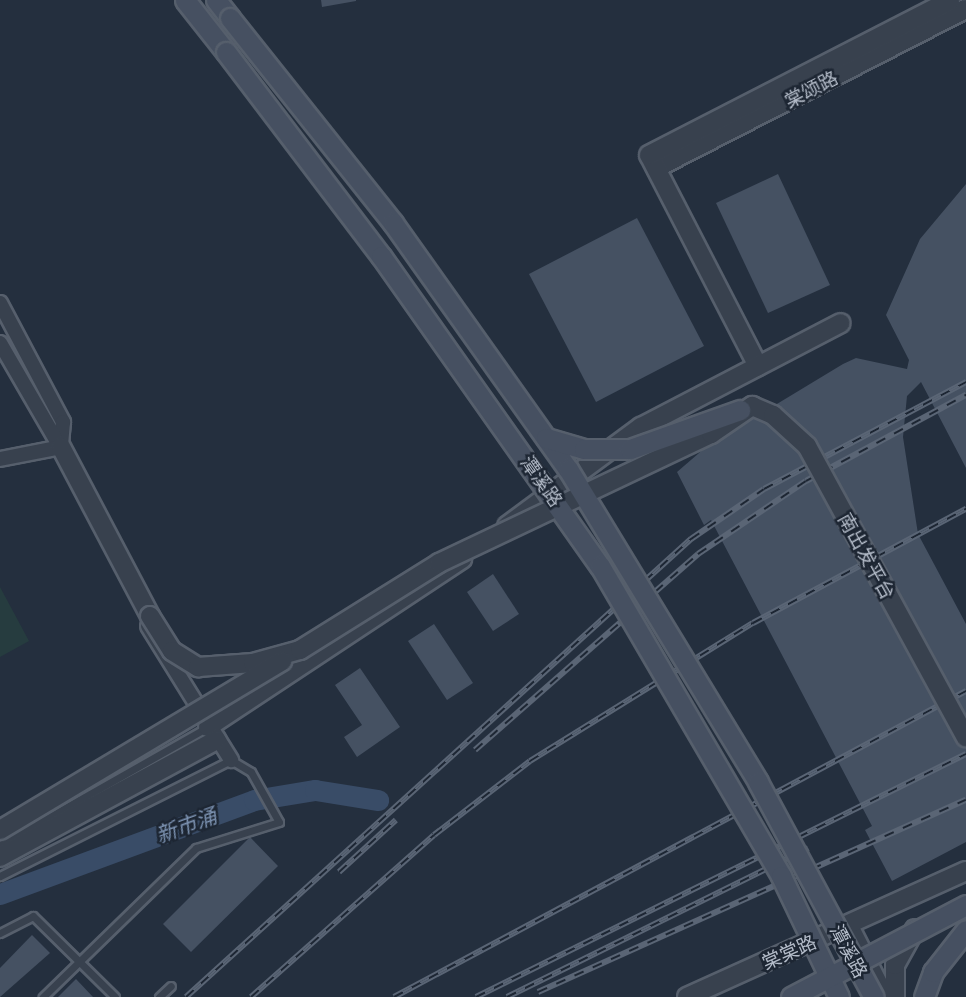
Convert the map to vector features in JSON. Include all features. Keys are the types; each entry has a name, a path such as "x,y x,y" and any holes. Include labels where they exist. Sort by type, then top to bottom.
{"main road":[{"name":"潭溪路","path":"185,0 382,256 600,566 838,989"},
{"name":"潭溪路","path":"216,0 393,223 568,469 758,782 874,997"},
{"path":"230,18 262,74 541,435 584,449 630,449 740,410"},
{"path":"797,993 966,905"},
{"path":"923,997 933,972 966,930"}],"street":[{"name":"棠颂路","path":"652,162 951,0"},
{"name":"棠颂路","path":"652,162 966,9"},
{"path":"652,162 758,366"},
{"path":"0,303 63,422 61,447 160,650 231,761"},
{"path":"0,857 190,757 212,733 471,553 641,427 841,323"},
{"path":"0,344 61,447 150,616 172,651 198,667 253,663 300,650"},
{"name":"南出发平台","path":"740,410 752,406 773,415 807,446 966,738"},
{"path":"0,830 300,650 439,563 711,434 740,410"},
{"path":"0,459 61,447"},
{"name":"棠棠路","path":"687,997 966,871"},
{"name":"棠棠路","path":"781,997 838,989 862,950 966,898"},
{"path":"895,997 895,965 921,920"},
{"path":"849,926 885,997"},
{"path":"811,942 838,989"},
{"path":"781,997 797,993"}],"lane":[{"path":"0,845 212,733"},
{"path":"0,876 231,761 251,772 279,822 196,848 43,997"},
{"path":"0,933 33,916 115,997"},
{"path":"159,997 171,986"}],"green space":[{"path":"0,587 29,641 0,657"}],"building":[{"path":"321,0 356,0 356,1 322,7"},
{"path":"778,174 830,285 768,313 716,203"},
{"path":"966,184 966,468 921,382 907,396 903,437 918,534 966,624 966,842 892,881 865,830 872,826 711,520 704,525 677,472 706,447 856,358 907,369 909,360 886,315 920,239"},
{"path":"637,218 704,346 596,402 529,274"},
{"path":"493,574 519,614 493,631 467,592"},
{"path":"434,624 473,683 447,700 408,641"},
{"path":"360,668 400,727 357,757 344,737 362,725 335,685"},
{"path":"250,837 278,866 191,952 163,924"},
{"path":"32,935 50,953 0,997 0,968"},
{"path":"76,979 93,997 58,997"}],"waterway":[{"name":"新市涌","path":"0,894 254,800 315,790 378,800"}],"railway":[{"path":"186,997 691,539 764,489 966,382"},
{"path":"475,750 698,554 806,481 966,395"},
{"path":"251,997 434,835 530,761 753,623 966,509"},
{"path":"394,997 966,691"},
{"path":"476,997 966,754"},
{"path":"538,992 966,800"},
{"path":"339,872 396,820"},
{"path":"507,997 808,848"}]}
